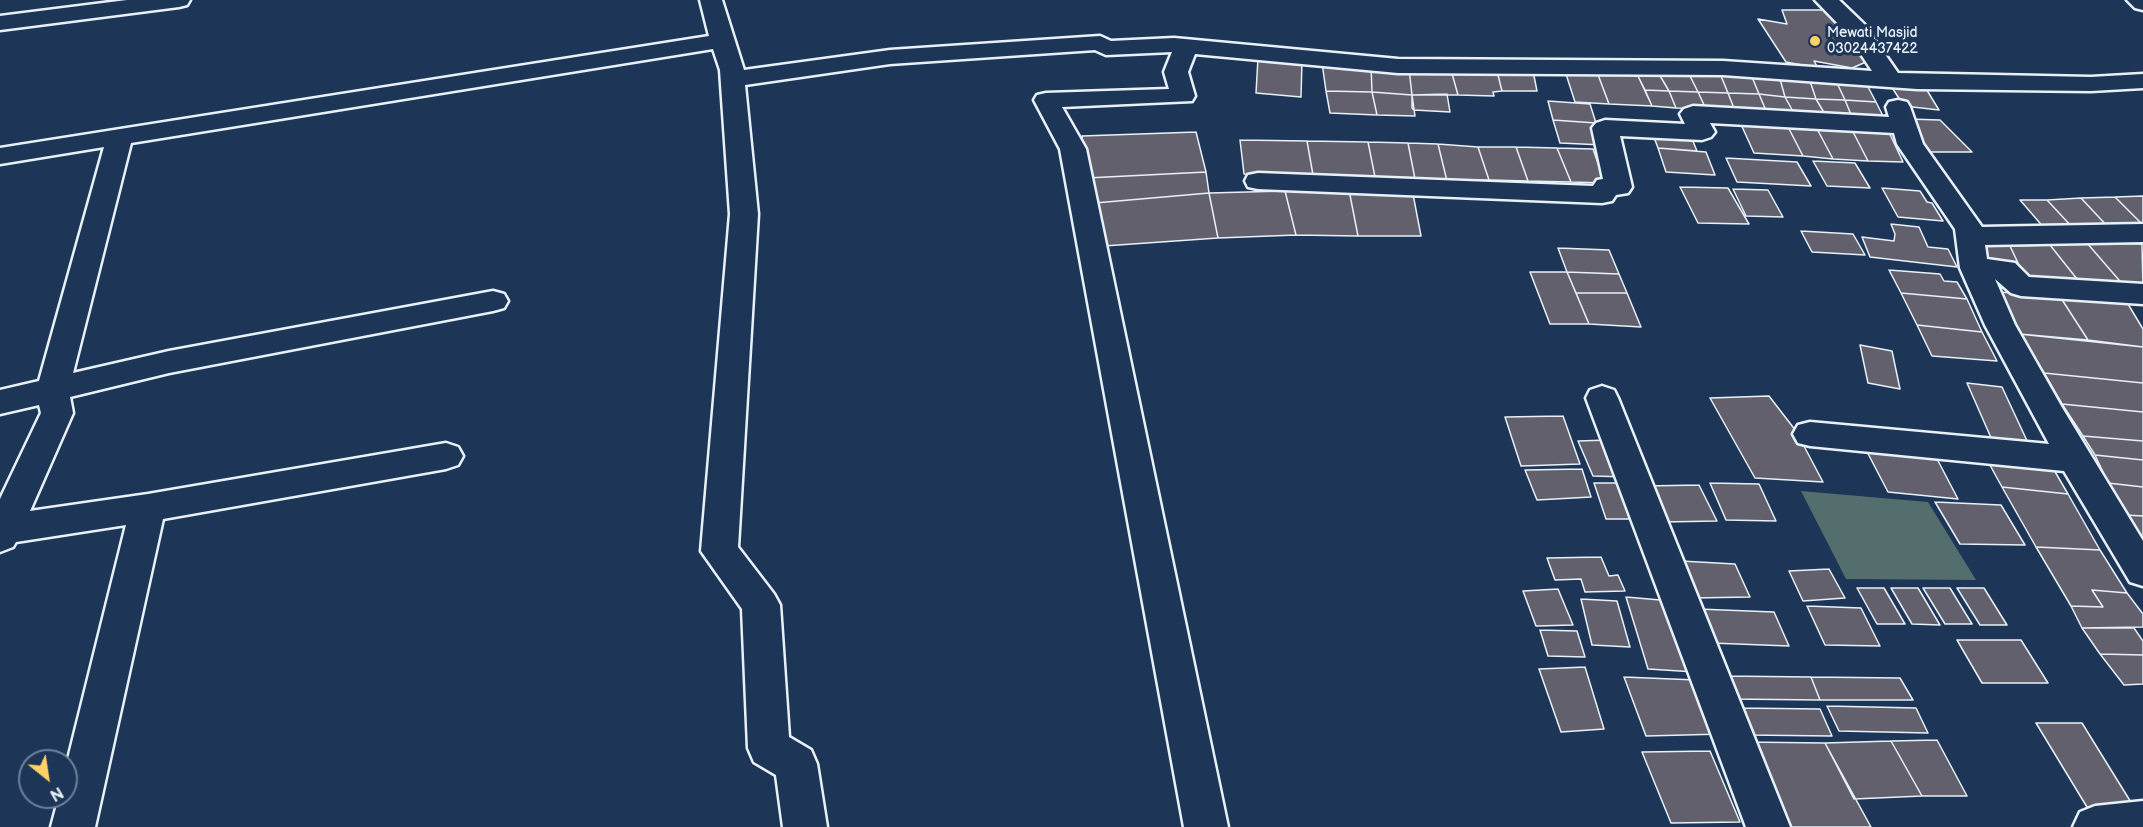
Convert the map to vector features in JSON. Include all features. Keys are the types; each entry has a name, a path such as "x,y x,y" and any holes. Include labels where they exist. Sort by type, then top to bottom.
{"street":[{"path":"0,23 179,0"},
{"path":"711,0 733,79 744,214 718,552 761,605 769,748 796,764 805,827"},
{"path":"1826,0 1856,29 1872,50 1896,102 1910,144 1969,229 1975,268 2000,325 2075,459 2143,571"},
{"path":"2138,0 2143,3"},
{"path":"0,156 722,41"},
{"path":"733,79 890,57 1100,43 1106,48 1186,47 1398,66 1724,68 1885,80 2091,84 2143,81"},
{"path":"1186,47 1176,72 1183,96 1046,100 1073,149 1206,827"},
{"path":"1258,181 1602,195 1607,186 1618,187 1605,128 1702,132 1693,114 1904,126"},
{"path":"1,533 57,413 52,391 120,137"},
{"path":"1970,236 2143,233"},
{"path":"1975,268 2005,270 2021,286 2143,294"},
{"path":"0,402 169,362 493,301"},
{"path":"1602,398 1768,827"},
{"path":"1810,434 2075,459"},
{"path":"1,533 446,456"},
{"path":"73,827 148,508"},
{"path":"2095,827 2143,822"}],"green space":[{"path":"1801,491 1928,502 1976,580 1846,579"}],"building":[{"name":"Mewati Masjid 03024437422","path":"1782,10 1830,10 1873,59 1852,68 1814,61 1818,68 1786,62 1758,19 1787,24"},
{"path":"1258,58 1302,61 1301,97 1256,93"},
{"path":"1322,63 1371,66 1372,92 1326,91"},
{"path":"1371,66 1409,69 1412,95 1372,92"},
{"path":"1409,69 1451,70 1458,95 1412,95"},
{"path":"1451,70 1497,71 1502,91 1493,92 1494,96 1458,95"},
{"path":"1497,71 1533,71 1537,91 1502,91"},
{"path":"1565,71 1597,72 1609,104 1575,102"},
{"path":"1597,72 1637,74 1652,106 1609,104"},
{"path":"1637,74 1659,74 1669,91 1645,90"},
{"path":"1659,74 1689,74 1698,92 1669,91"},
{"path":"1689,74 1721,76 1728,93 1698,92"},
{"path":"1721,76 1752,77 1759,94 1728,93"},
{"path":"1752,77 1780,79 1785,97 1759,94"},
{"path":"1780,79 1810,81 1816,99 1785,97"},
{"path":"1810,81 1837,83 1845,100 1816,99"},
{"path":"1837,83 1867,85 1876,102 1845,100"},
{"path":"1891,86 1925,87 1939,110 1904,106"},
{"path":"1645,90 1669,91 1676,108 1652,106"},
{"path":"1326,91 1372,92 1377,115 1330,113"},
{"path":"1669,91 1698,92 1706,109 1676,108"},
{"path":"1372,92 1412,95 1415,116 1377,115"},
{"path":"1698,92 1728,93 1735,111 1706,109"},
{"path":"1728,93 1759,94 1767,113 1735,111"},
{"path":"1447,94 1450,112 1412,108 1412,95"},
{"path":"1759,94 1785,97 1795,115 1767,113"},
{"path":"1785,97 1816,99 1826,116 1795,115"},
{"path":"1816,99 1845,100 1852,117 1826,116"},
{"path":"1845,100 1876,102 1885,120 1852,117"},
{"path":"1548,101 1590,104 1596,123 1553,120"},
{"path":"1908,119 1940,120 1972,152 1921,152"},
{"path":"1553,120 1596,123 1603,145 1560,143"},
{"path":"1739,120 1786,123 1803,156 1754,153"},
{"path":"1786,123 1815,125 1833,159 1803,156"},
{"path":"1815,125 1850,126 1868,161 1833,159"},
{"path":"1850,126 1887,128 1903,162 1868,161"},
{"path":"1196,132 1206,172 1087,178 1082,136"},
{"path":"1652,132 1690,134 1697,151 1658,148"},
{"path":"1240,140 1307,141 1313,175 1244,174"},
{"path":"1307,141 1368,142 1375,177 1313,175"},
{"path":"1368,142 1408,143 1415,179 1375,177"},
{"path":"1408,143 1438,144 1447,181 1415,179"},
{"path":"1438,144 1478,147 1489,180 1447,181"},
{"path":"1478,147 1516,147 1528,181 1489,180"},
{"path":"1516,147 1557,148 1571,182 1528,181"},
{"path":"1557,148 1593,149 1605,183 1571,182"},
{"path":"1658,148 1706,152 1715,175 1666,172"},
{"path":"1726,158 1797,162 1811,186 1737,182"},
{"path":"1813,161 1855,163 1870,188 1827,186"},
{"path":"1206,172 1209,193 1095,203 1087,178"},
{"path":"1680,187 1728,188 1749,224 1698,223"},
{"path":"1882,188 1920,191 1927,202 1932,203 1943,221 1898,217"},
{"path":"1733,189 1768,190 1783,217 1746,216"},
{"path":"1349,190 1413,194 1421,236 1358,236"},
{"path":"1349,190 1358,236 1296,235 1285,191"},
{"path":"1285,191 1296,235 1218,238 1209,193"},
{"path":"1209,193 1218,238 1104,246 1095,203"},
{"path":"2143,196 2143,225 2115,197"},
{"path":"2115,197 2143,226 2109,228 2081,198"},
{"path":"2081,198 2109,228 2073,228 2047,200"},
{"path":"2020,200 2047,200 2073,228 2045,229"},
{"path":"1891,224 1919,227 1928,247 1948,249 1957,267 1870,257 1862,237 1894,241 1895,234"},
{"path":"1801,231 1853,234 1865,255 1812,252"},
{"path":"1981,243 2010,246 2019,265 1983,262"},
{"path":"2087,243 2142,244 2143,288 2125,287"},
{"path":"2087,243 2125,287 2081,284 2050,245"},
{"path":"2050,245 2081,284 2026,280 2010,246"},
{"path":"1558,248 1609,250 1619,274 1567,272"},
{"path":"1889,270 1940,274 1944,281 1957,282 1967,299 1901,293"},
{"path":"1530,272 1567,272 1589,324 1550,324"},
{"path":"1567,272 1619,274 1627,293 1576,293"},
{"path":"1996,292 2059,295 2088,340 2019,334"},
{"path":"1576,293 1627,293 1641,327 1589,324"},
{"path":"1901,293 1967,299 1982,332 1917,325"},
{"path":"2059,295 2125,299 2143,329 2143,347 2088,340"},
{"path":"1917,325 1982,332 1997,361 1932,356"},
{"path":"2019,334 2143,347 2143,383 2044,373"},
{"path":"1860,345 1892,351 1900,389 1868,383"},
{"path":"2044,373 2143,383 2143,412 2062,404"},
{"path":"1967,383 2002,387 2029,445 1992,440"},
{"path":"1769,396 1796,431 1823,482 1755,478 1710,398"},
{"path":"2062,404 2143,412 2143,441 2083,436"},
{"path":"1563,416 1580,464 1521,466 1505,417"},
{"path":"2083,436 2143,441 2143,460 2095,455"},
{"path":"1608,440 1625,477 1593,476 1578,441"},
{"path":"1864,446 1935,455 1958,499 1888,492"},
{"path":"2095,455 2143,460 2143,487 2108,483"},
{"path":"1986,458 2050,463 2068,494 2002,487"},
{"path":"1582,469 1591,497 1537,500 1525,470"},
{"path":"1594,483 1625,483 1641,519 1606,519"},
{"path":"1710,483 1759,484 1776,521 1726,520"},
{"path":"2108,483 2143,487 2143,516 2125,515"},
{"path":"1699,485 1717,521 1662,522 1645,486"},
{"path":"2002,487 2068,494 2100,550 2036,547"},
{"path":"1935,502 2001,505 2025,545 1960,544"},
{"path":"2125,515 2143,516 2143,542"},
{"path":"2036,547 2100,550 2127,593 2092,590 2103,607 2071,606"},
{"path":"1601,557 1609,576 1618,575 1625,591 1585,592 1581,579 1555,580 1547,558"},
{"path":"1681,561 1735,564 1750,597 1693,598"},
{"path":"1829,569 1845,598 1803,601 1789,571"},
{"path":"1857,588 1884,588 1905,624 1877,624"},
{"path":"1891,588 1918,588 1940,625 1912,624"},
{"path":"1923,588 1950,588 1972,624 1945,624"},
{"path":"1957,588 1984,588 2007,625 1980,625"},
{"path":"1558,589 1573,625 1536,626 1523,591"},
{"path":"2092,590 2127,593 2143,614 2143,627 2082,628 2071,606 2103,607"},
{"path":"1626,597 1672,601 1695,672 1648,669"},
{"path":"1581,599 1617,601 1630,647 1592,645"},
{"path":"1807,606 1861,608 1880,646 1825,645"},
{"path":"1698,609 1774,612 1789,646 1711,643"},
{"path":"2082,628 2134,628 2143,641 2143,655 2100,654"},
{"path":"1540,630 1577,631 1585,657 1548,656"},
{"path":"1957,640 2021,640 2048,683 1982,683"},
{"path":"2100,654 2143,655 2143,684 2124,685"},
{"path":"1585,667 1604,729 1561,732 1539,669"},
{"path":"1723,676 1811,677 1820,700 1730,699"},
{"path":"1624,677 1696,680 1723,734 1646,736"},
{"path":"1811,677 1900,678 1913,700 1820,700"},
{"path":"1827,706 1916,708 1928,733 1839,731"},
{"path":"1736,708 1820,709 1832,736 1747,735"},
{"path":"2036,723 2082,723 2137,812 2090,812"},
{"path":"1937,740 1967,796 1922,796 1891,741"},
{"path":"1891,741 1922,796 1854,799 1825,743"},
{"path":"1743,742 1825,743 1871,827 1779,827"},
{"path":"1710,751 1740,822 1671,823 1642,752"}],"place":[{"name":"Mewati Masjid 03024437422","path":"1815,41"}]}
